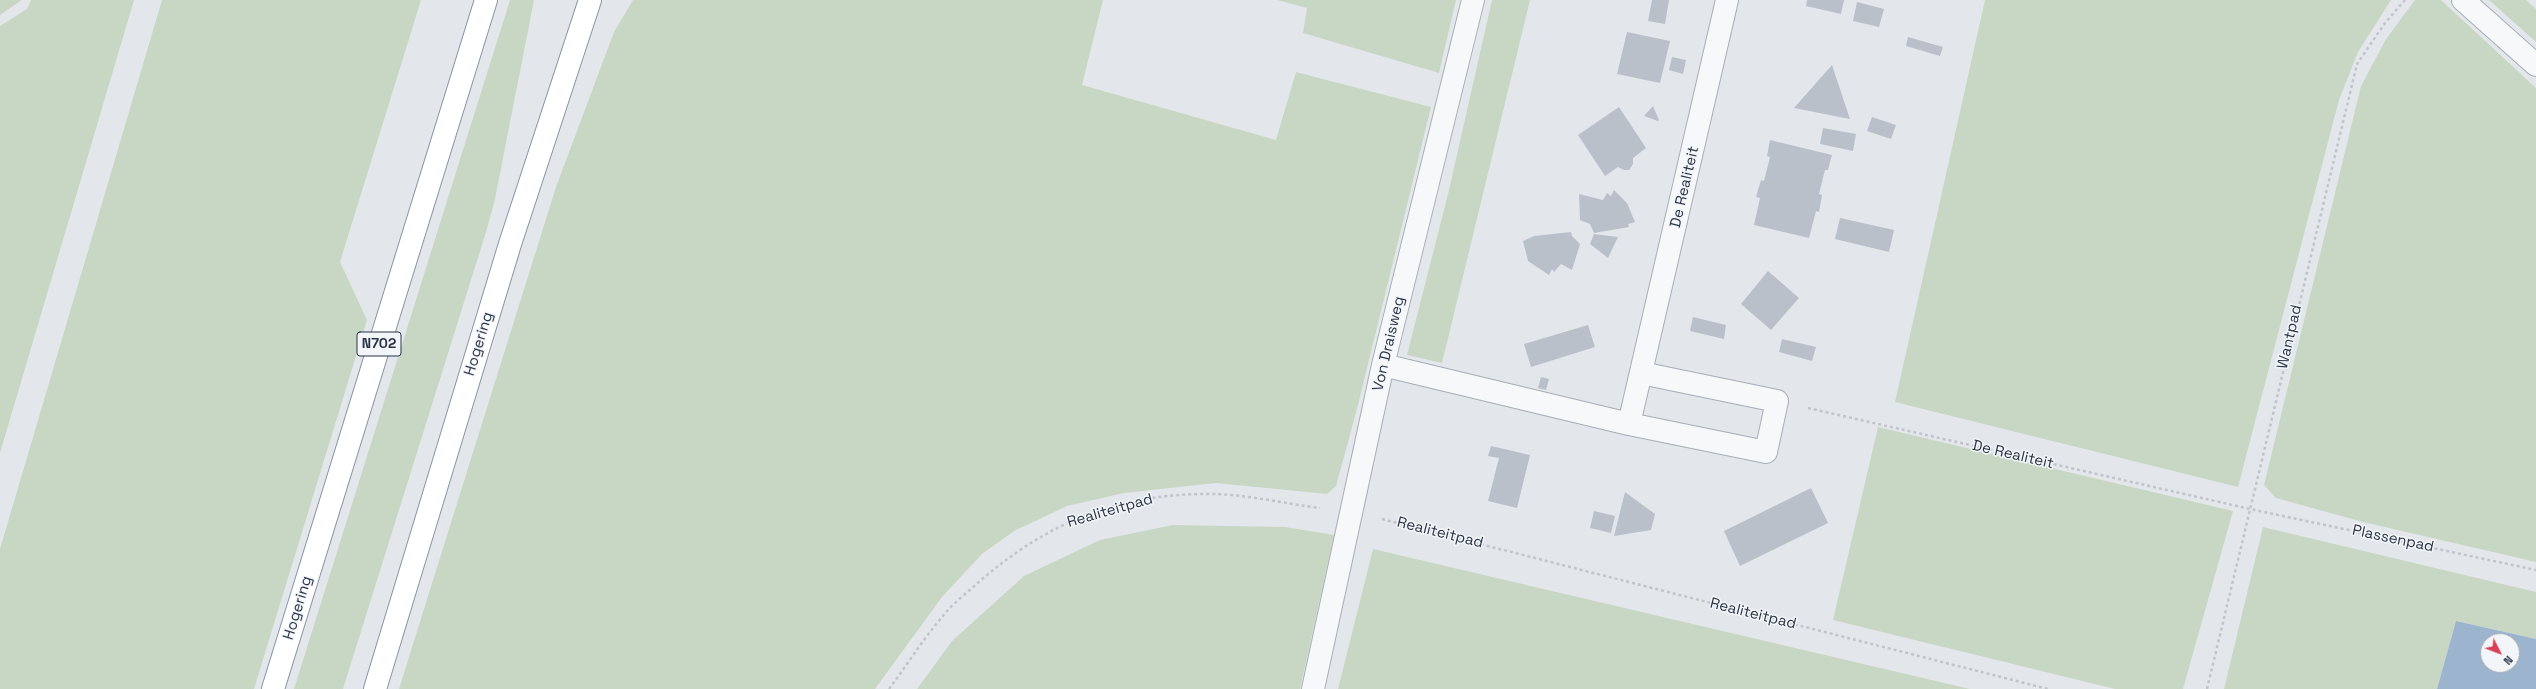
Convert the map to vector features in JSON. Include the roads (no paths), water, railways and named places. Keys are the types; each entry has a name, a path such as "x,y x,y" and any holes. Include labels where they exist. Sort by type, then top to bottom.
{"highway":[{"name":"Hogering","path":"273,689 486,0"},
{"name":"Hogering","path":"375,689 510,244 590,0"}],"street":[{"name":"Von Draisweg","path":"1313,689 1353,511 1383,365 1473,0"},
{"name":"De Realiteit","path":"1629,424 1727,0"},
{"path":"2463,0 2536,65"},
{"path":"1383,365 1629,424 1766,452 1777,401 1641,373"}],"water":[{"path":"2456,621 2509,633 2480,633 2480,673 2520,673 2520,635 2536,639 2536,689 2437,689"}]}
